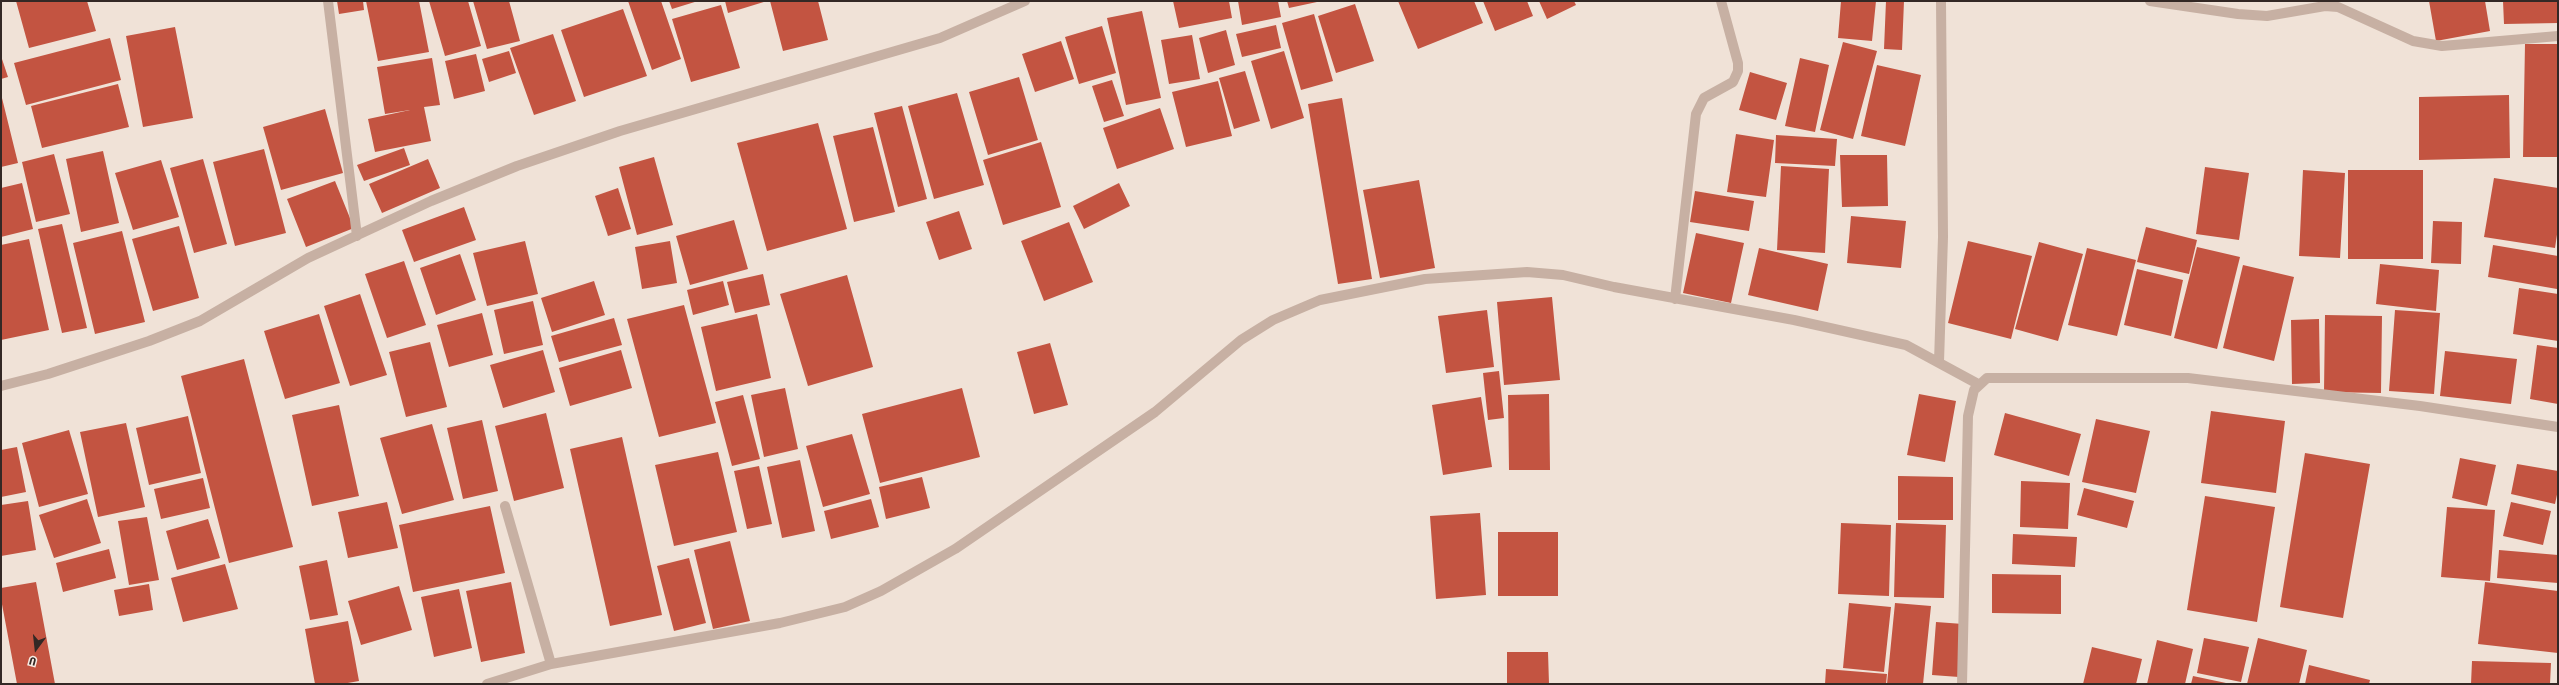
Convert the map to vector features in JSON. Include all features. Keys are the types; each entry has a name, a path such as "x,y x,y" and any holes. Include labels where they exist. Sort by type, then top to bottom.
{"street":[{"path":"328,1 357,236"},
{"path":"1,386 55,372 149,341 200,321 308,258 431,201 517,166 620,131 940,38 1025,1"},
{"path":"1676,299 1696,114 1704,98 1733,82 1738,71 1738,63 1721,1"},
{"path":"1939,362 1943,237 1942,1"},
{"path":"2150,1 2238,14 2267,16 2325,6 2338,7 2413,41 2442,46 2558,36"},
{"path":"487,684 551,664 780,622 845,607 881,591 955,549 1088,459 1155,412 1241,340 1273,320 1320,300 1425,279 1527,272 1563,275 1676,299 1794,320 1906,345 1978,384"},
{"path":"1962,684 1968,416 1971,396 1978,384 1986,378 2188,378 2420,406 2558,427"},
{"path":"505,506 551,664"}],"building":[{"path":"16,1 87,1 96,31 29,48"},
{"path":"337,1 363,1 364,10 339,14"},
{"path":"366,1 419,1 429,52 378,61"},
{"path":"429,1 468,1 481,46 445,56"},
{"path":"473,1 509,1 520,41 487,49"},
{"path":"628,1 661,1 681,59 652,70"},
{"path":"669,1 698,1 672,9"},
{"path":"725,1 767,1 728,13"},
{"path":"770,1 818,1 828,40 783,51"},
{"path":"1173,1 1229,1 1232,18 1179,28"},
{"path":"1238,1 1278,1 1281,17 1242,25"},
{"path":"1287,1 1317,1 1317,2 1289,8"},
{"path":"1398,1 1474,1 1483,23 1418,49"},
{"path":"1483,1 1527,1 1533,16 1495,31"},
{"path":"1539,1 1574,1 1576,5 1547,19"},
{"path":"1841,1 1876,1 1872,41 1838,38"},
{"path":"1886,1 1904,1 1902,50 1884,49"},
{"path":"2429,1 2485,1 2490,31 2436,41"},
{"path":"2503,1 2558,1 2558,23 2504,24"},
{"path":"1355,4 1374,61 1336,73 1318,16"},
{"path":"721,5 740,68 691,82 672,19"},
{"path":"623,9 647,76 584,97 561,30"},
{"path":"1142,11 1161,98 1126,105 1107,18"},
{"path":"1314,14 1333,81 1301,90 1282,23"},
{"path":"1276,25 1281,48 1242,57 1236,34"},
{"path":"1102,26 1116,73 1079,84 1065,37"},
{"path":"175,27 193,118 143,127 126,36"},
{"path":"1226,30 1235,65 1208,73 1199,38"},
{"path":"553,34 576,101 534,115 510,48"},
{"path":"1192,35 1200,79 1169,84 1161,40"},
{"path":"110,38 121,80 26,105 14,63"},
{"path":"1061,41 1074,79 1035,92 1022,54"},
{"path":"1843,42 1877,51 1853,139 1820,130"},
{"path":"2525,44 2558,44 2558,157 2523,157"},
{"path":"509,51 516,73 489,82 482,59"},
{"path":"1284,51 1304,118 1271,129 1251,61"},
{"path":"476,54 485,91 454,99 445,61"},
{"path":"1,56 8,77 1,79"},
{"path":"432,58 440,105 424,107 431,141 375,152 368,119 410,110 385,114 377,67"},
{"path":"1800,58 1829,65 1815,132 1785,126"},
{"path":"1877,65 1921,75 1905,146 1861,136"},
{"path":"1245,71 1260,121 1234,129 1219,78"},
{"path":"1750,72 1787,83 1776,120 1739,110"},
{"path":"1019,77 1038,140 988,155 969,92"},
{"path":"1112,80 1124,116 1104,122 1092,86"},
{"path":"1218,81 1232,136 1186,147 1172,92"},
{"path":"118,84 129,127 42,148 31,106"},
{"path":"957,93 984,185 934,199 908,106"},
{"path":"1,94 18,163 1,167"},
{"path":"2509,95 2510,158 2419,160 2419,97"},
{"path":"1342,98 1372,279 1338,284 1308,104"},
{"path":"902,106 927,199 898,207 874,113"},
{"path":"1160,108 1174,149 1117,169 1103,128"},
{"path":"325,109 343,173 281,190 263,127"},
{"path":"818,123 847,229 767,251 737,143"},
{"path":"873,127 895,212 854,222 833,136"},
{"path":"1736,134 1774,140 1766,197 1727,192"},
{"path":"1776,135 1837,139 1835,166 1775,163"},
{"path":"1041,142 1061,207 1003,225 983,160"},
{"path":"404,148 410,165 364,181 357,165"},
{"path":"264,149 286,233 235,246 213,162"},
{"path":"103,151 119,223 81,232 66,159"},
{"path":"54,154 70,214 36,222 22,162"},
{"path":"1840,155 1887,155 1888,206 1842,207"},
{"path":"654,157 673,225 637,235 619,167"},
{"path":"203,159 227,244 194,253 170,168"},
{"path":"428,159 440,188 382,213 369,184"},
{"path":"161,160 179,217 133,230 115,173"},
{"path":"1781,166 1829,169 1825,253 1777,250"},
{"path":"2205,167 2249,173 2239,240 2196,234"},
{"path":"2303,170 2345,173 2340,258 2299,256"},
{"path":"2348,170 2423,170 2423,259 2348,259"},
{"path":"2494,178 2558,188 2558,228 2555,248 2484,237"},
{"path":"1419,180 1435,268 1380,278 1363,190"},
{"path":"335,181 354,228 306,247 287,199"},
{"path":"22,183 33,229 1,237 1,188"},
{"path":"1119,183 1130,206 1084,229 1073,206"},
{"path":"618,188 631,229 608,236 595,196"},
{"path":"1695,191 1754,201 1749,231 1690,222"},
{"path":"464,207 476,240 414,262 402,230"},
{"path":"959,211 972,249 939,260 926,222"},
{"path":"1851,216 1906,221 1901,268 1847,263"},
{"path":"734,220 748,269 690,285 676,236"},
{"path":"2433,221 2462,222 2461,264 2431,263"},
{"path":"1069,222 1093,282 1044,301 1021,241"},
{"path":"62,224 87,328 62,333 38,229"},
{"path":"179,226 199,298 153,311 132,239"},
{"path":"2146,227 2197,240 2189,274 2137,262"},
{"path":"122,231 145,322 95,334 73,243"},
{"path":"1696,233 1744,243 1731,303 1683,293"},
{"path":"29,239 49,330 1,340 1,245"},
{"path":"525,241 538,294 487,306 473,253"},
{"path":"670,241 677,283 642,289 635,247"},
{"path":"1968,241 2032,256 2011,339 1948,323"},
{"path":"2039,242 2083,254 2058,341 2015,329"},
{"path":"2493,245 2558,256 2557,289 2488,277"},
{"path":"2197,247 2240,257 2217,349 2174,338"},
{"path":"1759,248 1828,264 1818,311 1748,295"},
{"path":"2087,248 2136,260 2117,336 2068,325"},
{"path":"460,254 476,300 436,315 420,268"},
{"path":"404,261 426,325 387,338 365,274"},
{"path":"2380,264 2439,270 2436,311 2376,304"},
{"path":"2243,265 2294,277 2274,361 2223,348"},
{"path":"2137,269 2183,280 2171,336 2124,325"},
{"path":"763,274 770,305 735,313 727,282"},
{"path":"847,275 873,367 808,386 780,294"},
{"path":"594,281 605,315 552,332 541,298"},
{"path":"723,281 729,305 693,315 687,290"},
{"path":"2519,288 2558,294 2558,341 2513,334"},
{"path":"360,294 387,375 350,386 324,306"},
{"path":"1552,297 1560,380 1504,385 1497,302"},
{"path":"533,301 543,345 504,354 494,310"},
{"path":"684,305 716,423 659,437 627,319"},
{"path":"1487,310 1494,367 1446,373 1438,316"},
{"path":"2395,310 2440,313 2434,394 2389,391"},
{"path":"482,313 493,355 449,367 437,325"},
{"path":"319,314 340,383 285,399 264,331"},
{"path":"757,314 771,378 716,391 701,327"},
{"path":"2325,315 2382,316 2381,393 2324,392"},
{"path":"614,318 622,345 559,362 551,336"},
{"path":"2319,319 2320,383 2292,384 2291,320"},
{"path":"430,342 447,407 406,417 389,352"},
{"path":"1050,343 1068,405 1034,414 1017,352"},
{"path":"2537,345 2558,348 2558,404 2530,399"},
{"path":"543,350 555,392 503,408 490,365"},
{"path":"621,350 632,388 570,406 559,368"},
{"path":"2445,351 2517,359 2511,404 2440,396"},
{"path":"244,359 293,547 229,563 181,376"},
{"path":"1499,371 1504,418 1488,420 1483,373"},
{"path":"785,388 798,449 764,457 751,395"},
{"path":"962,388 980,457 880,483 862,414"},
{"path":"1549,394 1550,470 1509,470 1508,395"},
{"path":"1919,394 1956,401 1945,462 1907,455"},
{"path":"743,395 760,459 732,466 715,402"},
{"path":"1481,397 1492,467 1443,475 1432,405"},
{"path":"339,405 359,496 312,506 292,415"},
{"path":"2211,411 2285,421 2276,493 2201,483"},
{"path":"546,413 564,488 514,501 495,426"},
{"path":"2005,413 2081,434 2069,476 1994,455"},
{"path":"188,416 201,473 149,485 136,428"},
{"path":"2096,419 2150,431 2136,493 2082,482"},
{"path":"482,420 498,491 463,499 447,428"},
{"path":"126,423 145,507 98,517 80,432"},
{"path":"432,424 454,500 402,514 380,438"},
{"path":"69,430 88,494 39,507 22,443"},
{"path":"852,434 870,494 823,507 806,446"},
{"path":"622,437 662,615 610,626 570,449"},
{"path":"17,447 26,492 1,497 1,450"},
{"path":"718,452 737,532 674,546 655,465"},
{"path":"2305,453 2370,464 2343,618 2280,607"},
{"path":"2460,458 2496,465 2487,506 2452,498"},
{"path":"800,460 815,531 782,538 767,467"},
{"path":"2517,464 2558,471 2558,490 2555,504 2511,494"},
{"path":"759,466 772,524 747,529 734,471"},
{"path":"1898,476 1953,477 1953,520 1898,520"},
{"path":"922,477 930,508 886,519 879,487"},
{"path":"203,478 210,508 161,519 154,489"},
{"path":"2021,481 2070,483 2068,529 2020,527"},
{"path":"2084,488 2134,501 2127,528 2077,515"},
{"path":"2205,496 2275,507 2257,622 2187,610"},
{"path":"87,499 101,543 54,558 39,515"},
{"path":"871,499 879,527 831,539 824,511"},
{"path":"28,501 36,550 1,556 1,505"},
{"path":"387,502 398,548 348,558 338,512"},
{"path":"2511,502 2551,511 2543,545 2503,536"},
{"path":"490,506 505,573 413,592 399,525"},
{"path":"2447,507 2495,510 2490,581 2441,577"},
{"path":"1480,513 1486,595 1436,599 1430,516"},
{"path":"147,517 159,580 129,585 118,521"},
{"path":"208,519 220,558 177,570 166,531"},
{"path":"1841,523 1891,525 1889,596 1838,594"},
{"path":"1896,523 1946,525 1944,598 1894,597"},
{"path":"1498,532 1558,532 1558,596 1498,596"},
{"path":"2013,534 2077,537 2075,567 2012,564"},
{"path":"730,541 750,621 713,629 694,550"},
{"path":"109,549 116,578 63,592 56,563"},
{"path":"2499,550 2558,555 2558,583 2497,578"},
{"path":"689,558 706,623 674,631 657,566"},
{"path":"327,560 338,615 310,620 299,566"},
{"path":"225,564 238,609 183,622 171,578"},
{"path":"1992,574 2061,575 2061,614 1992,613"},
{"path":"36,582 55,684 17,684 1,599 1,588"},
{"path":"511,582 525,653 481,662 466,591"},
{"path":"2485,582 2558,591 2558,653 2478,644"},
{"path":"149,584 153,610 119,616 114,590"},
{"path":"399,586 412,630 361,645 348,601"},
{"path":"459,589 472,648 434,657 421,597"},
{"path":"1849,603 1891,607 1884,672 1843,668"},
{"path":"1895,603 1931,606 1923,684 1887,684"},
{"path":"348,621 359,681 342,684 315,684 305,629"},
{"path":"1936,622 1963,624 1959,677 1932,675"},
{"path":"2204,638 2249,647 2241,682 2197,673"},
{"path":"2258,638 2307,650 2299,684 2247,684"},
{"path":"2157,640 2193,649 2185,684 2147,684"},
{"path":"2092,647 2142,659 2136,684 2083,684"},
{"path":"1507,652 1548,652 1549,684 1507,684"},
{"path":"2472,661 2551,663 2550,684 2471,684"},
{"path":"2309,665 2370,680 2369,684 2305,684"},
{"path":"1826,669 1887,674 1886,684 1825,684"},
{"path":"2193,676 2226,683 2226,684 2191,684"}]}
